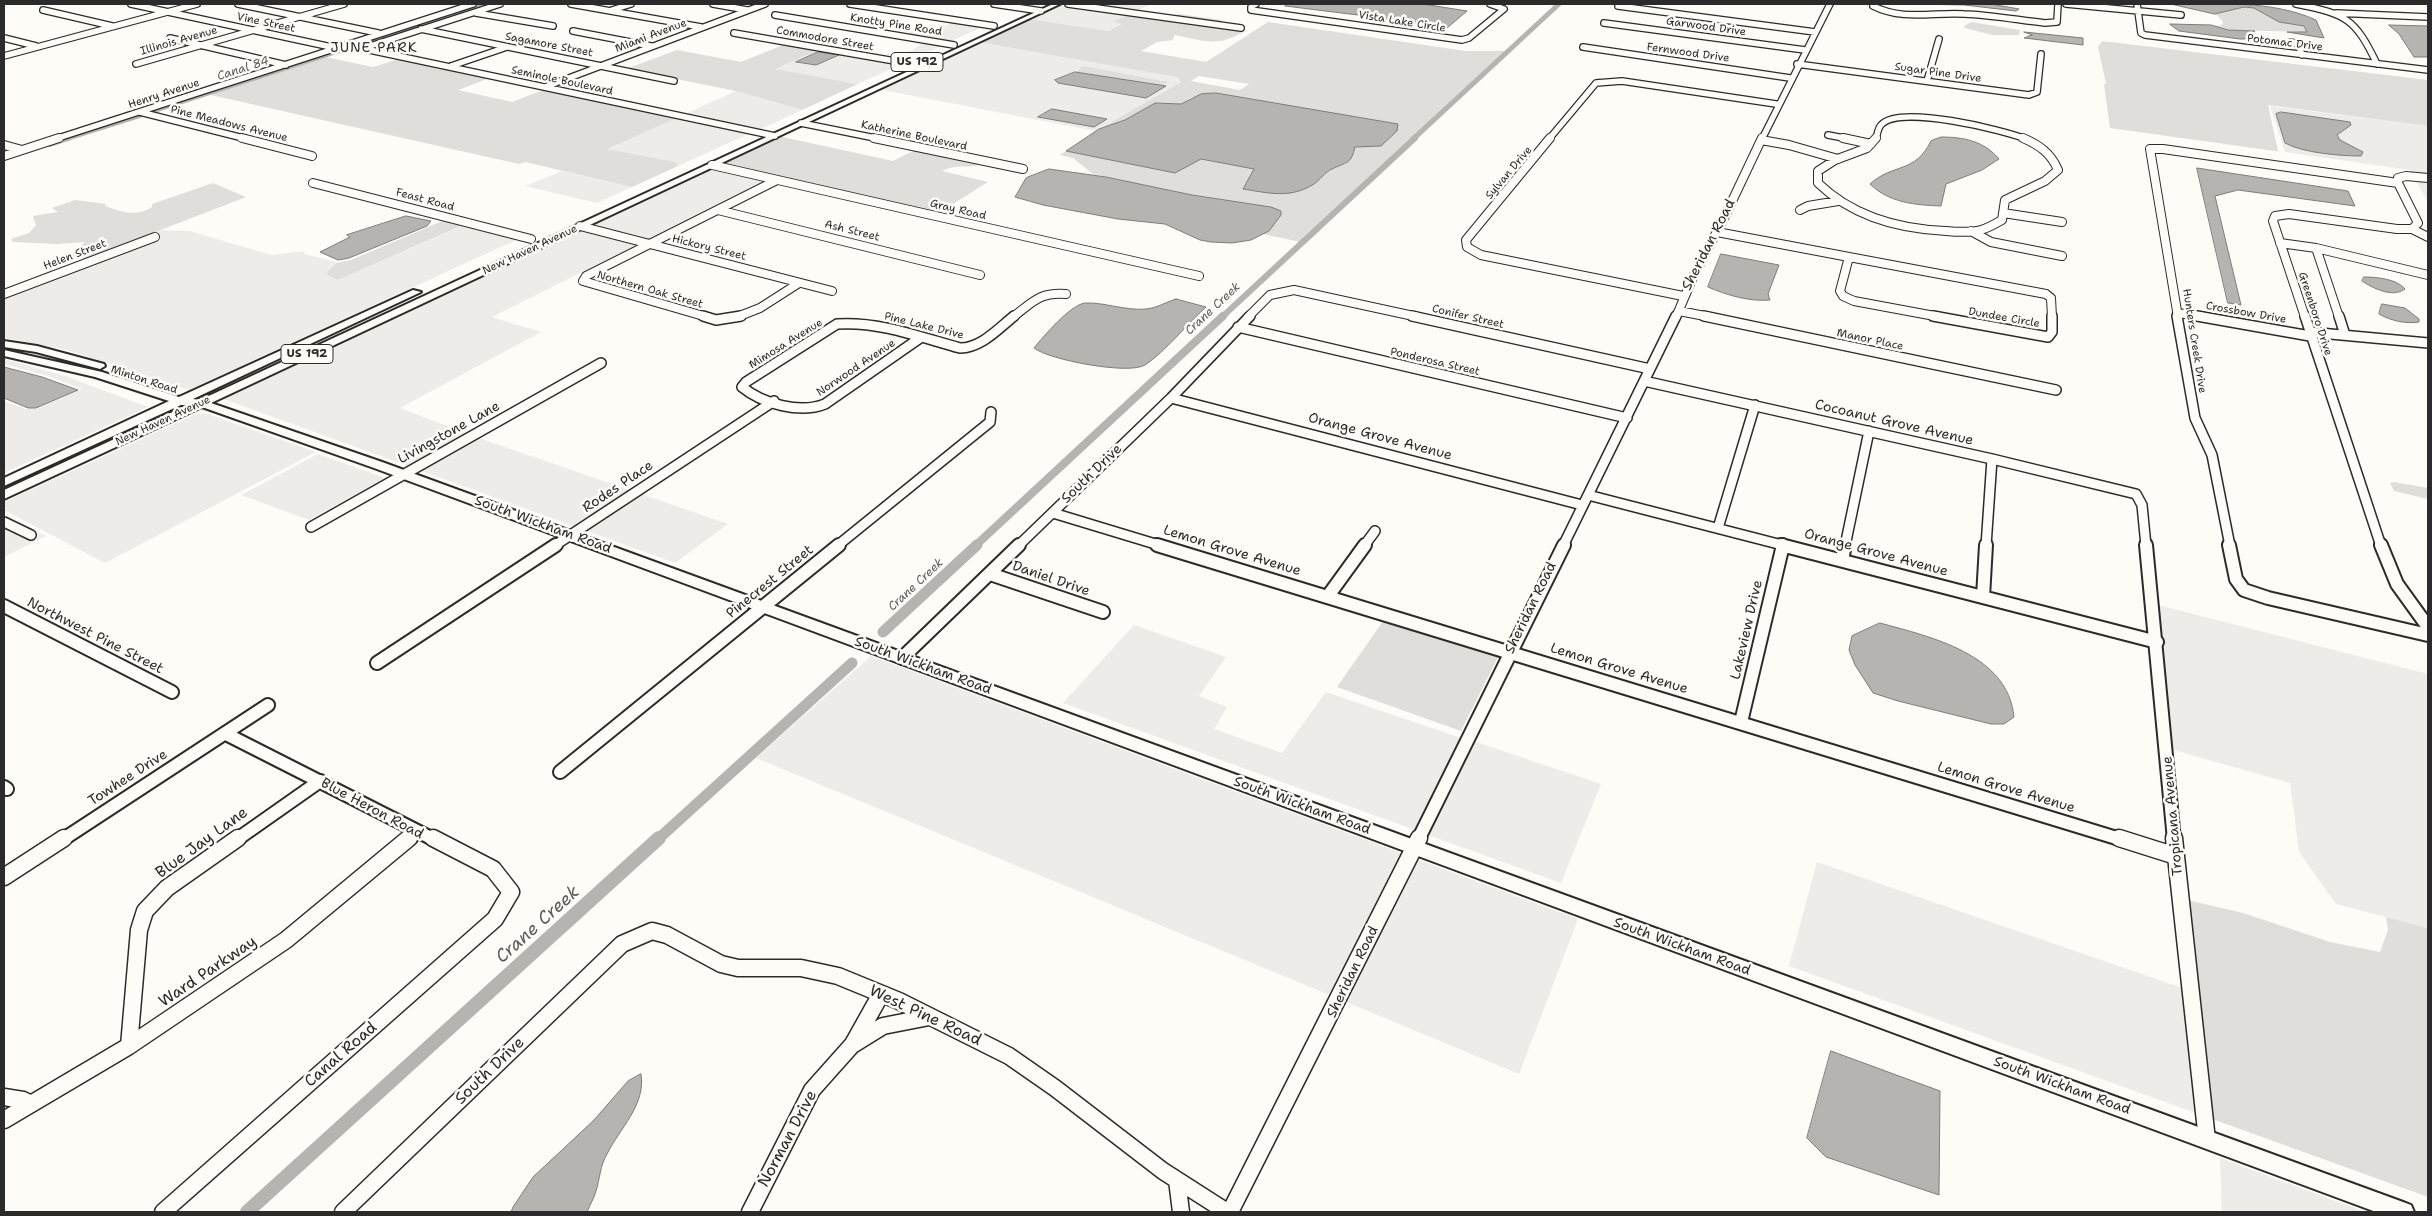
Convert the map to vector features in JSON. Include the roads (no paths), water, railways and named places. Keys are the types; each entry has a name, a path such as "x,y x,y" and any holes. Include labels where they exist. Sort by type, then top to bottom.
{"main road":[{"name":"New Haven Avenue","path":"4,495 378,321 445,284 472,266 762,133 952,53 1030,9 1057,4"},
{"name":"New Haven Avenue","path":"912,64 994,30 1042,7"},
{"path":"952,53 956,49 954,45"},
{"path":"899,74 914,68 912,64"},
{"name":"New Haven Avenue","path":"4,482 389,305 445,284 466,279 875,89 899,74"},
{"path":"712,165 710,161 715,155"},
{"path":"580,226 578,224 579,221 590,212"},
{"path":"560,236 567,229 568,226 566,224"},
{"path":"466,279 465,274 472,266"},
{"path":"378,321 375,318 376,315 389,305"},
{"path":"349,334 362,324 363,317"},
{"name":"Minton Road","path":"4,344 37,348 76,358 191,396 201,403"},
{"name":"Minton Road","path":"4,353 98,374 179,401 201,403"},
{"name":"South Wickham Road","path":"201,403 572,536 2403,1212"}],"street":[{"name":"Vine Street","path":"131,4 338,49"},
{"path":"4,56 198,4"},
{"path":"238,4 380,33"},
{"name":"Illinois Avenue","path":"136,64 344,4"},
{"name":"Henry Avenue","path":"4,156 472,4"},
{"path":"362,48 500,4"},
{"path":"571,4 703,27"},
{"path":"611,11 631,4"},
{"path":"713,4 749,10"},
{"name":"Miami Avenue","path":"545,87 765,4"},
{"path":"850,4 994,30"},
{"path":"994,4 1030,9"},
{"path":"1068,4 1241,28"},
{"name":"Vista Lake Circle","path":"1256,4 1250,7 1251,10 1462,40 1469,38 1504,9 1503,7 1490,4"},
{"name":"Sheridan Road","path":"1228,1212 1414,848 1679,311 1683,296 1717,232 1761,141 1776,104 1827,4"},
{"path":"1874,4 1873,6 1879,10 1897,13 1920,15 1965,14 2045,23 2057,22 2058,4"},
{"path":"2066,4 2137,7 2181,15"},
{"path":"2296,4 2332,13 2428,17"},
{"path":"1618,6 1814,32"},
{"name":"Potomac Drive","path":"2137,7 2141,32 2156,37 2428,70"},
{"path":"43,10 113,26"},
{"path":"473,12 553,26"},
{"path":"2332,13 2356,27 2377,64"},
{"name":"Knotty Pine Road","path":"775,15 954,45"},
{"name":"Garwood Drive","path":"1604,23 1805,50"},
{"name":"Sagamore Street","path":"421,29 674,81"},
{"path":"573,31 653,46"},
{"name":"Commodore Street","path":"734,34 912,64"},
{"path":"4,38 38,47"},
{"path":"170,38 287,65"},
{"path":"1927,81 1939,40"},
{"path":"2291,42 2298,44 2302,55"},
{"name":"Seminole Boulevard","path":"346,45 775,136"},
{"path":"449,67 507,47"},
{"name":"Fernwood Drive","path":"1583,47 1790,78"},
{"name":"Sugar Pine Drive","path":"1797,64 2029,95 2037,92 2041,54"},
{"name":"Sylvan Drive","path":"1683,296 1481,255 1467,247 1466,240 1596,83 1622,81 1776,104"},
{"name":"Pine Meadows Avenue","path":"140,112 312,156"},
{"path":"1935,118 1978,125 2017,136 2049,153 2058,170 2045,181 2005,200 2002,220 1979,231 1924,229 1884,221 1838,202 1818,183 1818,171 1837,159 1872,144 1881,125 1886,122 1897,119 1935,118"},
{"name":"Katherine Boulevard","path":"801,123 1023,169"},
{"path":"1828,135 1872,144"},
{"path":"1761,141 1837,159"},
{"path":"4,144 22,150"},
{"name":"Hunters Creek Drive","path":"2398,183 2150,149 2149,151 2195,418 2212,455 2236,578 2244,590 2268,598 2428,635"},
{"name":"Gray Road","path":"712,165 1199,276"},
{"path":"2428,178 2406,176 2398,178 2398,183 2418,223 2412,229 2428,237"},
{"name":"Northern Oak Street","path":"777,180 586,276 584,281 590,285 716,320 731,321 744,316 799,282"},
{"name":"Feast Road","path":"313,183 531,239"},
{"path":"1800,210 1808,206 1838,202"},
{"name":"Ash Street","path":"718,210 980,275"},
{"path":"2003,213 2062,222"},
{"name":"Greenboro Drive","path":"2412,229 2397,229 2281,214 2275,216 2273,221 2386,561 2397,584 2428,627"},
{"name":"Hickory Street","path":"580,226 832,291"},
{"path":"1971,231 1991,242 2062,256"},
{"name":"Dundee Circle","path":"1717,232 2046,294 2051,298 2052,332 2048,337 2036,336 1854,301 1843,296 1840,291 1849,257"},
{"name":"Helen Street","path":"4,294 155,237"},
{"path":"2280,242 2316,248 2428,275"},
{"path":"2316,248 2345,335"},
{"name":"South Drive","path":"902,658 1170,398 1270,295 1281,290"},
{"name":"Conifer Street","path":"1281,290 1294,290 1650,369"},
{"name":"Pine Lake Drive","path":"849,322 866,323 960,348 970,348 980,343 1039,298 1050,293 1066,294"},
{"name":"Manor Place","path":"1679,311 2056,390"},
{"name":"Crossbow Drive","path":"2178,312 2309,334 2345,335 2428,343"},
{"name":"Mimosa Avenue","path":"774,401 747,393 742,387 746,382 837,324 849,322"},
{"name":"Ponderosa Street","path":"1238,327 1626,418"},
{"name":"Norwood Avenue","path":"774,401 801,409 814,408 826,404 920,338"},
{"name":"Livingstone Lane","path":"311,527 601,363"},
{"name":"Cocoanut Grove Avenue","path":"1644,381 1992,459 2136,494"},
{"name":"Orange Grove Avenue","path":"1170,398 1585,500 1718,528 1783,544 2157,642"},
{"name":"Rodes Place","path":"377,663 774,401"},
{"path":"1718,528 1755,406"},
{"name":"Pinecrest Street","path":"560,772 990,422 991,412"},
{"path":"1842,560 1869,431"},
{"path":"1983,597 1992,459"},
{"name":"Tropicana Avenue","path":"2136,494 2142,505 2157,642 2176,856 2207,1140"},
{"name":"Lemon Grove Avenue","path":"1053,513 2176,856"},
{"path":"4,522 31,535"},
{"path":"1328,596 1374,531"},
{"name":"Lakeview Drive","path":"1741,722 1783,544"},
{"name":"Daniel Drive","path":"990,574 1103,612"},
{"name":"Northwest Pine Street","path":"4,606 172,692"},
{"name":"Towhee Drive","path":"4,877 268,705"},
{"name":"Blue Heron Road","path":"226,734 493,869 511,892"},
{"name":"Blue Jay Lane","path":"129,1046 139,930 145,911 167,888 320,781"},
{"name":"Ward Parkway","path":"4,1120 129,1046 286,940 417,832"},
{"name":"Canal Road","path":"164,1212 495,919 511,892"},
{"name":"West Pine Road","path":"640,935 652,932 667,936 721,964 738,968 801,968 838,976 881,994 1009,1056 1055,1088 1177,1180 1228,1212"},
{"name":"South Drive","path":"343,1212 622,944 640,935"},
{"name":"Norman Drive","path":"750,1212 812,1090 853,1044 881,994"},
{"path":"853,1044 883,1026 929,1017"},
{"path":"4,1097 23,1100 31,1104"},
{"path":"1177,1180 1181,1212"}],"waterway":[{"name":"Canal 84","path":"356,45 485,4"},
{"name":"Crane Creek","path":"1413,139 1559,4"},
{"name":"Canal 84","path":"149,112 344,49"},
{"name":"Canal 84","path":"65,139 141,115"},
{"name":"Crane Creek","path":"1222,317 1415,138"},
{"name":"Canal 84","path":"50,144 65,139"},
{"name":"Crane Creek","path":"975,546 1223,316"},
{"name":"Crane Creek","path":"883,632 977,545"},
{"name":"Crane Creek","path":"657,840 852,663"},
{"name":"Crane Creek","path":"247,1212 659,838"}],"district":[{"name":"JUNE PARK","path":"374,48"}]}
